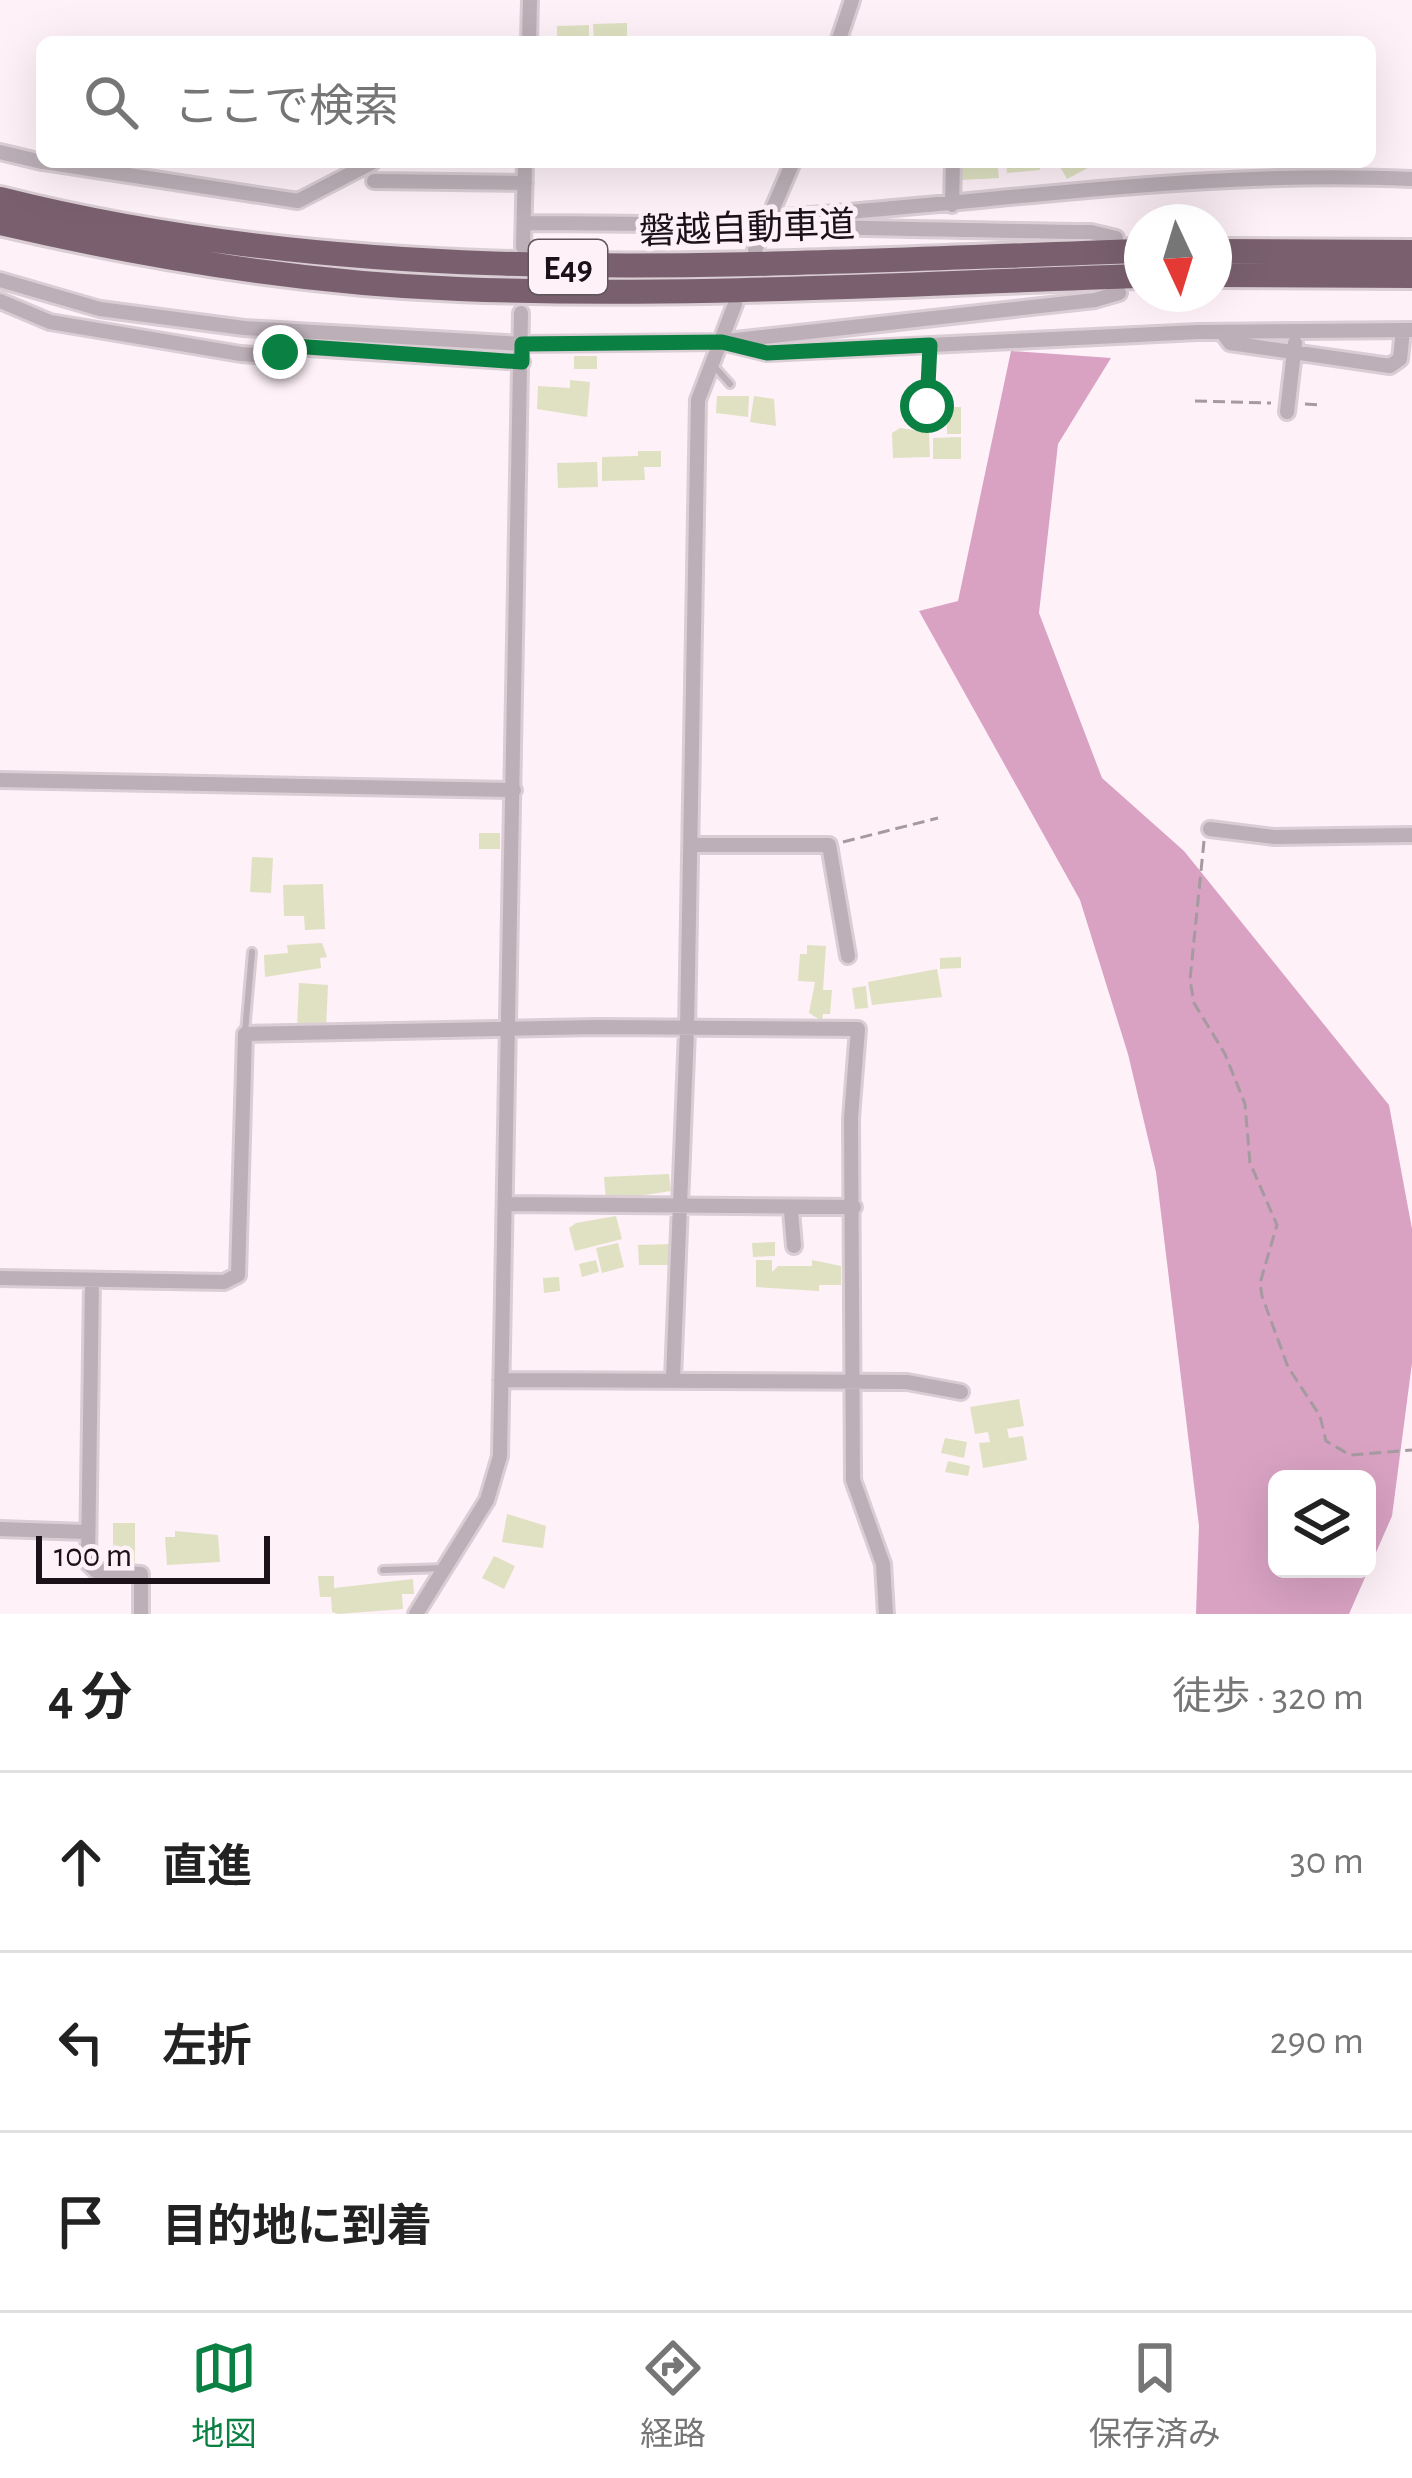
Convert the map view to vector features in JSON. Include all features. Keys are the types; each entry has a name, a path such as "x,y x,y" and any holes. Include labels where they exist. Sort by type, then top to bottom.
{"highway":[{"name":"磐越自動車道","path":"0,199 232,243 454,265 712,265 1124,252"},
{"name":"磐越自動車道","path":"0,223 230,266 456,289 711,290 1124,277"},
{"path":"1232,251 1412,252"},
{"path":"1232,275 1412,276"}],"street":[{"path":"530,0 530,36"},
{"path":"840,36 852,0"},
{"path":"0,152 36,160"},
{"path":"82,168 298,201 361,168"},
{"path":"523,247 525,168"},
{"path":"755,250 790,168"},
{"path":"952,205 953,168"},
{"path":"763,228 783,218 1194,180 1297,175 1412,179"},
{"path":"374,181 525,183"},
{"path":"524,224 732,223 763,228 1091,232 1116,238"},
{"path":"0,280 100,309 168,320 522,344 722,342 1095,300 1119,293"},
{"path":"0,301 50,322 241,354 273,356 294,346 522,362"},
{"path":"674,1379 687,1030 698,400 735,304"},
{"path":"416,1614 448,1568 494,1481 501,1380 521,313"},
{"path":"722,342 767,353 1222,332 1408,330 1400,359 1390,366 1229,343 1222,332"},
{"path":"1287,408 1297,332"},
{"path":"0,780 514,790"},
{"path":"1210,829 1274,837 1412,835"},
{"path":"691,845 830,845 848,956"},
{"path":"0,1278 224,1282 238,1275 245,1034 858,1030 851,1118 853,1480 883,1564 886,1614"},
{"path":"505,1204 791,1211 854,1207"},
{"path":"791,1211 794,1246"},
{"path":"92,1280 86,1532 92,1570 141,1574 141,1614"},
{"path":"501,1380 907,1382 961,1392"},
{"path":"0,1529 86,1532"}],"lane":[{"path":"927,406 930,345"},
{"path":"713,365 730,384"},
{"path":"245,1034 252,952"},
{"path":"383,1570 448,1568"}],"path":[{"path":"1195,401 1287,408 1322,405"},
{"path":"830,845 938,818"},
{"path":"1210,829 1204,838 1190,980 1194,1003 1225,1054 1245,1104 1250,1163 1277,1225 1260,1283 1272,1330 1288,1367 1320,1416 1326,1441 1350,1455 1412,1450"}],"shaded area":[{"path":"1011,351 1111,358 1058,444 1039,613 1102,778 1184,851 1389,1105 1412,1229 1412,1363 1392,1516 1376,1552 1376,1470 1268,1470 1268,1578 1365,1578 1349,1614 1196,1614 1199,1526 1156,1172 1128,1054 1080,900 919,611 958,601"}],"building":[{"path":"627,23 627,36 594,36 593,24"},
{"path":"589,25 589,36 557,36 557,26"},
{"path":"961,168 998,168 999,178 961,180"},
{"path":"1007,168 1040,168 1040,170 1007,173"},
{"path":"1061,168 1088,168 1067,179"},
{"path":"574,356 597,356 597,369 574,369"},
{"path":"570,380 590,382 587,417 537,409 538,386 570,388"},
{"path":"717,396 749,396 748,417 716,413"},
{"path":"754,396 774,399 776,426 750,422"},
{"path":"947,407 961,407 961,434 947,434"},
{"path":"900,428 929,432 930,457 893,458 892,433"},
{"path":"961,437 961,459 933,459 933,438"},
{"path":"638,451 661,451 661,467 644,467 645,480 602,481 602,457 638,456"},
{"path":"597,462 598,487 558,488 557,463"},
{"path":"479,833 500,833 500,849 479,849"},
{"path":"252,857 273,858 271,893 250,892"},
{"path":"323,884 325,929 305,930 304,916 284,916 283,885"},
{"path":"322,943 327,957 320,958 321,968 265,977 264,955 288,953 287,945"},
{"path":"807,945 826,946 823,990 832,990 830,1014 823,1014 822,1021 809,1013 815,982 798,981 800,954 807,954"},
{"path":"961,957 961,968 940,969 940,958"},
{"path":"937,969 942,997 872,1005 868,982"},
{"path":"299,983 328,985 326,1028 297,1027"},
{"path":"866,986 868,1008 855,1009 852,988"},
{"path":"669,1174 671,1191 606,1201 604,1177"},
{"path":"616,1216 622,1239 575,1251 569,1228"},
{"path":"775,1242 775,1256 753,1257 752,1243"},
{"path":"618,1243 624,1267 602,1273 596,1248"},
{"path":"671,1244 671,1265 639,1265 638,1245"},
{"path":"596,1260 599,1272 582,1277 579,1264"},
{"path":"756,1260 772,1260 772,1272 778,1266 812,1266 812,1260 841,1266 841,1285 819,1285 819,1291 756,1287"},
{"path":"559,1277 560,1291 544,1293 543,1278"},
{"path":"1019,1399 1024,1426 1007,1429 1009,1438 1023,1436 1027,1460 983,1468 979,1443 990,1442 988,1432 975,1434 970,1407"},
{"path":"945,1438 967,1442 964,1458 941,1453"},
{"path":"948,1461 970,1466 968,1476 945,1472"},
{"path":"507,1514 546,1526 543,1548 502,1542"},
{"path":"113,1523 135,1523 135,1566 113,1567"},
{"path":"175,1531 218,1535 220,1562 167,1565 165,1537 175,1537"},
{"path":"494,1556 515,1566 504,1589 482,1578"},
{"path":"318,1576 334,1576 334,1588 413,1579 414,1594 402,1594 403,1609 338,1614 332,1612 331,1597 320,1597"}],"route":[{"path":"280,352 294,346 522,362 522,344 722,342 767,353 930,345 927,406"}]}
